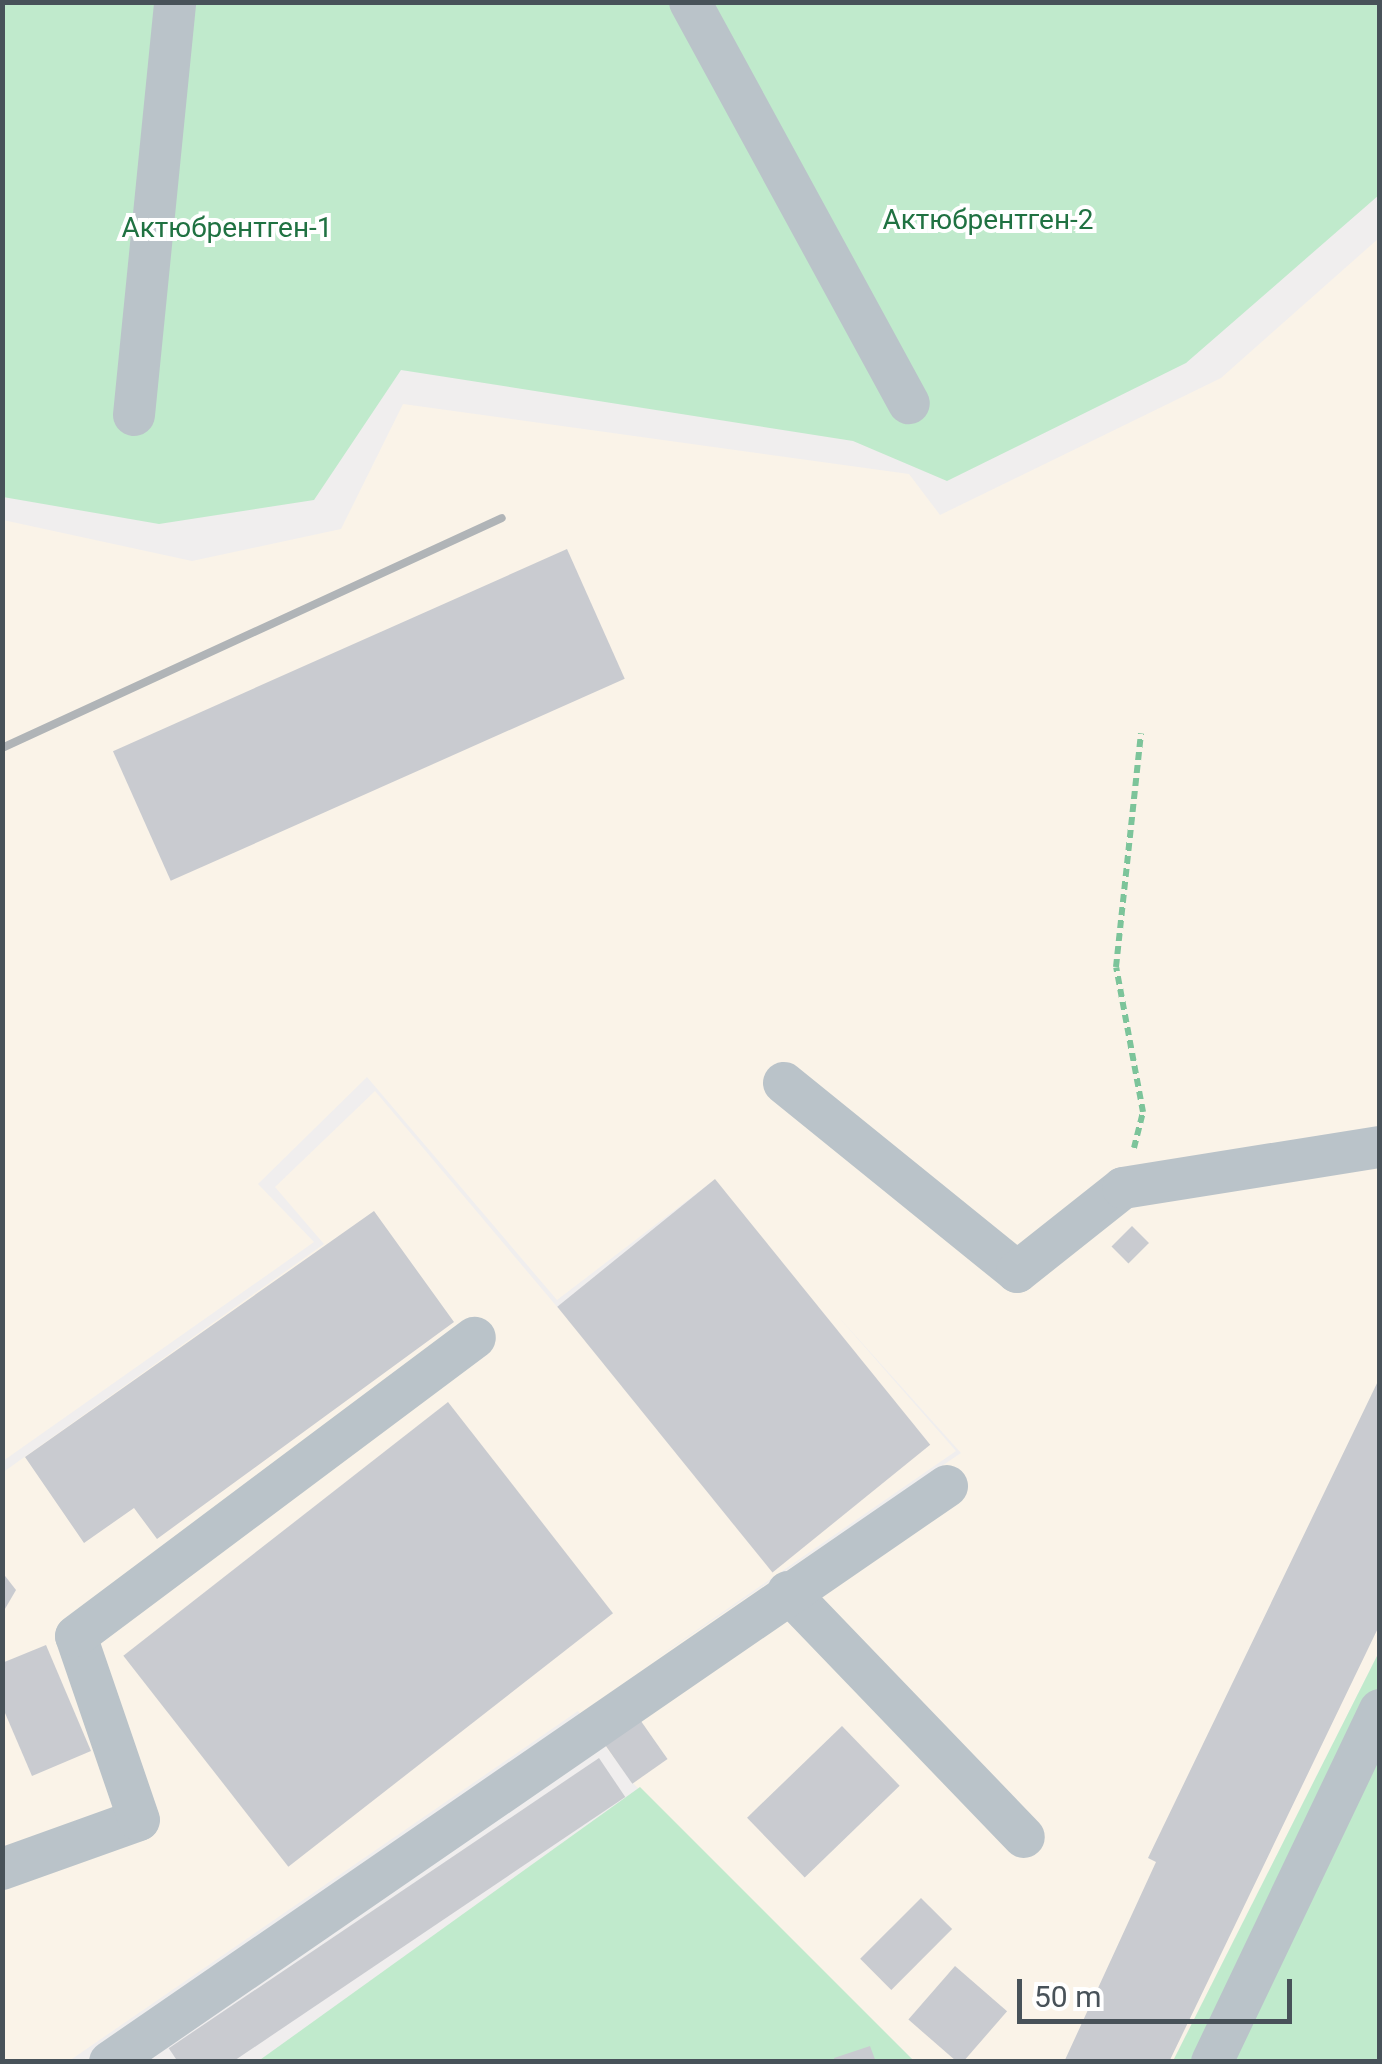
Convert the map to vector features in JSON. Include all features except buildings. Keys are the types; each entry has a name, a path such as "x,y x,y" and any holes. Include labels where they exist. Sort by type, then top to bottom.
{"lane":[{"path":"134,415 175,2"},
{"path":"690,2 909,403"},
{"path":"784,1082 1017,1272 1124,1188 1380,1147"},
{"path":"2,1868 139,1820 76,1636 475,1338"},
{"path":"110,2062 947,1486"},
{"path":"788,1592 1024,1837"},
{"path":"1212,2062 1380,1710"}],"path":[{"path":"1124,1188 1144,1112 1116,967 1142,734"}],"shaded area":[{"path":"1379,238 1379,1652 1173,2061 914,2061 634,1784 578,1711 69,2061 3,2061 2,1473 324,1244 275,1187 375,1091 558,1308 714,1180 557,1300 367,1077 258,1184 314,1242 3,1461 3,520 192,561 341,529 403,404 909,474 940,515 1221,378","holes":["835,1313 961,1453 636,1672 956,1451"]}],"green space":[{"path":"2,3 1379,3 1379,195 1186,363 947,481 853,441 401,370 314,500 159,524 3,497"},
{"path":"1379,1652 1379,2061 1173,2061"},
{"path":"640,1787 914,2061 257,2062"}],"railway":[{"path":"2,748 502,518"}],"park label":[{"name":"Актюбрентген-2","path":"988,220"},
{"name":"Актюбрентген-1","path":"227,228"}]}
